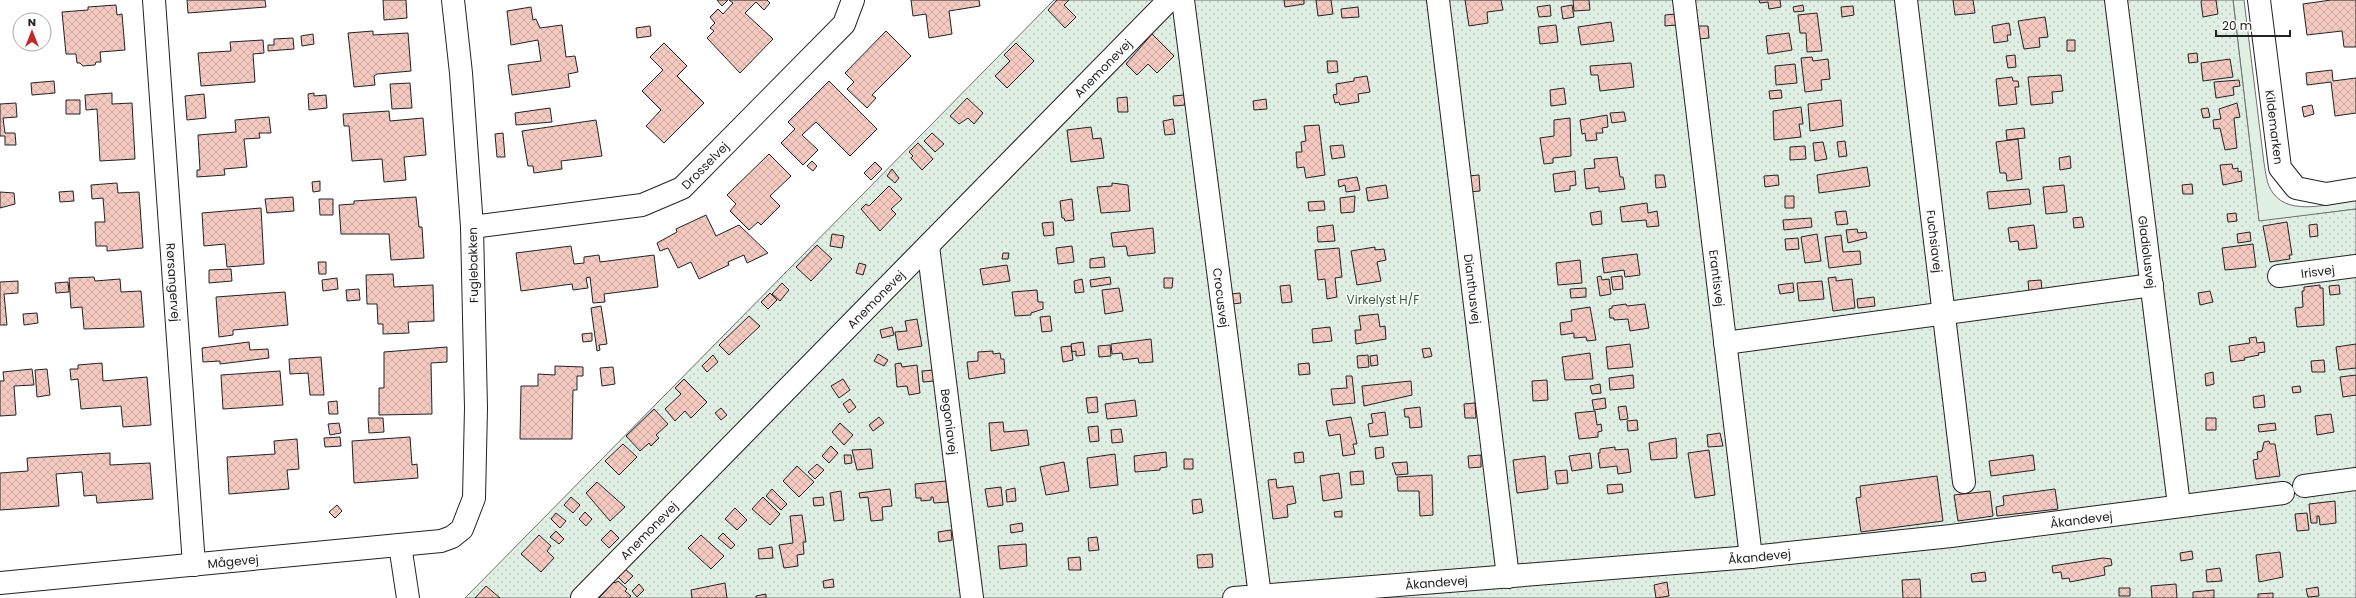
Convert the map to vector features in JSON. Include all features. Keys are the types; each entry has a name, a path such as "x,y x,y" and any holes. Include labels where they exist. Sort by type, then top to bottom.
{"street":[{"name":"Rørsangervej","path":"154,0 194,565"},
{"name":"Fuglebakken","path":"453,0 461,72 472,227 476,408 474,498 462,529"},
{"name":"Drosselvej","path":"472,227 642,205 682,188 844,24 853,0"},
{"name":"Anemonevej","path":"582,598 1169,0"},
{"name":"Crocusvej","path":"1183,0 1260,596"},
{"name":"Dianthusvej","path":"1438,0 1508,577"},
{"name":"Erantisvej","path":"1684,0 1751,557"},
{"name":"Fuchsiavej","path":"1906,0 1945,313 1964,482"},
{"name":"Gladiolusvej","path":"2116,0 2179,505"},
{"name":"Kildemarken","path":"2259,0 2280,168 2296,188 2326,194 2356,189"},
{"name":"Begoniavej","path":"928,246 972,598"},
{"name":"Irisvej","path":"2279,276 2356,266"},
{"path":"1725,343 2152,285"},
{"path":"2304,486 2356,479"},
{"name":"Åkandevej","path":"1234,598 1751,557 1951,536 2179,505 2283,493"},
{"name":"Mågevej","path":"0,583 441,541 452,538 462,529"},
{"path":"400,545 408,598"}],"green space":[{"name":"Virkelyst H/F","path":"1054,0 2233,0 2259,221 2356,209 2356,598 465,598"},
{"path":"2233,0 2244,0 2264,163 2271,190 2280,200 2290,205 2312,207 2356,200 2356,209 2259,222"}],"building":[{"path":"187,0 265,0 266,7 188,13"},
{"path":"383,0 406,0 407,18 384,20"},
{"path":"717,0 728,0 722,6"},
{"path":"729,0 767,0 770,3 764,10 756,2 745,13 773,39 740,73 707,38 714,31 710,28 715,23 710,17 718,9 723,14 733,3"},
{"path":"911,0 979,0 980,6 949,11 952,34 929,38 926,14 913,16"},
{"path":"1057,0 1069,0 1064,5 1076,17 1065,28 1048,10"},
{"path":"1284,0 1304,0 1304,4 1285,7"},
{"path":"1316,0 1331,0 1333,14 1318,16"},
{"path":"1465,0 1501,0 1503,10 1487,12 1488,23 1469,26"},
{"path":"1573,0 1589,0 1590,10 1574,11"},
{"path":"1759,0 1780,0 1781,7 1769,9 1768,2 1760,3"},
{"path":"1953,0 1973,0 1975,13 1955,15"},
{"path":"2202,0 2216,0 2218,14 2203,17"},
{"path":"2331,0 2356,0 2356,47 2344,47 2342,31 2307,35 2303,4"},
{"path":"116,5 117,15 122,14 125,50 100,52 101,62 96,62 95,65 83,66 80,63 77,63 76,54 66,54 62,12 88,10 88,7"},
{"path":"1550,5 1551,16 1539,17 1537,7"},
{"path":"1572,5 1574,17 1563,19 1561,7"},
{"path":"1803,5 1804,11 1794,12 1793,7"},
{"path":"1853,6 1854,15 1842,17 1841,7"},
{"path":"531,7 533,20 536,19 540,28 562,25 566,57 575,56 578,72 568,74 570,87 512,95 508,65 541,61 538,40 511,45 507,11"},
{"path":"1358,7 1359,17 1342,18 1341,9"},
{"path":"1817,13 1822,51 1807,52 1806,33 1800,33 1798,15"},
{"path":"1676,14 1676,25 1665,26 1665,15"},
{"path":"2045,17 2048,37 2039,38 2040,47 2024,49 2018,21"},
{"path":"1611,22 1614,41 1581,45 1578,27"},
{"path":"2009,23 2011,35 2007,35 2008,41 1994,43 1992,26"},
{"path":"1556,25 1558,42 1540,44 1538,27"},
{"path":"650,26 651,36 637,38 636,28"},
{"path":"1698,26 1708,26 1709,38 1699,39"},
{"path":"373,31 373,35 408,33 411,71 377,74 374,76 375,85 354,87 348,33"},
{"path":"886,31 911,56 872,95 876,98 867,108 847,89 854,82 845,73"},
{"path":"1789,33 1792,50 1768,54 1766,36"},
{"path":"313,34 314,44 302,46 301,36"},
{"path":"1152,34 1174,56 1157,73 1148,64 1137,75 1126,64"},
{"path":"293,38 294,49 268,51 268,45 274,45 274,39"},
{"path":"263,40 264,53 253,54 255,82 201,86 198,53 231,51 230,42"},
{"path":"2067,40 2075,40 2075,51 2067,51"},
{"path":"664,43 687,66 677,76 704,103 664,143 646,126 661,110 642,91 663,70 650,57"},
{"path":"1016,43 1034,61 1007,88 995,76 1010,61 1004,55"},
{"path":"2197,53 2198,62 2189,63 2188,54"},
{"path":"2015,55 2016,67 2008,68 2006,56"},
{"path":"1812,57 1813,61 1828,59 1830,79 1821,80 1822,90 1805,92 1801,58"},
{"path":"2230,59 2233,77 2203,81 2201,63"},
{"path":"1327,61 1337,61 1338,72 1328,73"},
{"path":"1631,63 1634,87 1600,91 1598,75 1591,75 1590,66"},
{"path":"1795,64 1797,83 1776,85 1775,66"},
{"path":"2332,70 2333,81 2356,78 2356,113 2335,116 2331,82 2307,85 2306,73"},
{"path":"2061,75 2063,91 2052,92 2053,103 2031,105 2028,77"},
{"path":"1367,76 1370,92 1358,94 1359,102 1340,105 1339,102 1335,103 1333,95 1337,94 1336,84 1354,81 1354,78"},
{"path":"2012,77 2013,81 2018,81 2019,87 2015,87 2017,104 1999,106 1996,79"},
{"path":"2239,80 2240,86 2233,87 2234,95 2216,98 2214,82"},
{"path":"54,81 55,93 32,95 31,83"},
{"path":"829,81 877,129 850,156 816,122 802,135 818,150 803,165 781,143 795,129 788,122"},
{"path":"410,83 412,108 392,109 390,84"},
{"path":"1564,88 1566,104 1551,106 1550,90"},
{"path":"1781,90 1782,98 1770,99 1769,91"},
{"path":"112,93 112,104 132,103 135,159 100,161 97,109 86,110 85,95"},
{"path":"314,93 314,96 326,95 327,108 309,110 308,94"},
{"path":"204,94 206,118 187,120 185,96"},
{"path":"1184,95 1185,105 1174,106 1173,96"},
{"path":"1127,97 1128,112 1118,112 1117,98"},
{"path":"967,98 983,113 974,124 968,118 959,124 950,116"},
{"path":"1266,99 1267,109 1254,110 1253,101"},
{"path":"66,100 80,100 80,114 66,114"},
{"path":"1841,100 1843,126 1810,131 1808,104"},
{"path":"16,103 17,117 3,118 5,133 15,133 16,145 5,145 5,136 0,136 0,104"},
{"path":"2237,103 2240,117 2234,118 2237,148 2225,150 2220,128 2214,129 2213,120 2221,119 2219,109"},
{"path":"2312,105 2314,114 2304,117 2302,107"},
{"path":"1801,107 1803,124 1799,124 1801,137 1774,140 1773,111"},
{"path":"550,108 552,122 516,125 515,113"},
{"path":"2208,108 2210,117 2203,118 2201,109"},
{"path":"389,111 390,121 423,118 426,155 404,157 406,180 384,182 382,159 352,161 349,126 344,126 343,114"},
{"path":"1624,112 1626,121 1612,123 1610,113"},
{"path":"1607,115 1608,127 1602,128 1603,133 1596,133 1597,140 1586,141 1585,133 1582,134 1580,120"},
{"path":"269,117 271,133 259,133 260,138 244,139 247,167 224,169 225,175 197,177 197,170 200,170 198,135 236,132 235,120"},
{"path":"1570,118 1571,156 1553,158 1553,163 1544,164 1540,138 1554,136 1554,120"},
{"path":"1173,119 1175,134 1165,135 1163,121"},
{"path":"596,120 602,156 561,161 562,169 534,173 533,166 528,166 522,131"},
{"path":"1319,125 1325,175 1306,178 1304,167 1297,168 1296,152 1302,152 1301,142 1306,141 1304,126"},
{"path":"1091,127 1093,139 1101,138 1104,158 1071,162 1067,130"},
{"path":"2024,128 2025,138 2007,140 2006,130"},
{"path":"503,133 505,157 497,157 495,134"},
{"path":"932,133 944,144 935,152 924,141"},
{"path":"2018,139 2022,179 2007,181 2006,173 2000,173 1996,142"},
{"path":"1845,141 1847,156 1839,157 1837,142"},
{"path":"1823,142 1827,159 1815,161 1813,143"},
{"path":"918,143 933,159 922,170 911,158 913,156 909,152"},
{"path":"1343,145 1345,157 1332,159 1330,146"},
{"path":"1805,146 1806,159 1790,160 1790,147"},
{"path":"769,154 791,176 770,196 780,206 761,225 758,222 749,230 730,211 736,204 727,195"},
{"path":"2070,156 2071,168 2060,170 2059,158"},
{"path":"1617,157 1620,177 1623,177 1625,189 1599,192 1599,187 1586,189 1584,169 1595,168 1594,159"},
{"path":"812,161 817,166 813,171 807,166"},
{"path":"875,162 882,169 871,180 864,173"},
{"path":"2232,164 2233,169 2238,168 2238,172 2241,171 2242,181 2223,185 2220,165"},
{"path":"1867,167 1870,186 1819,193 1817,175"},
{"path":"892,169 899,178 895,183 887,176"},
{"path":"1575,171 1576,185 1570,186 1570,190 1555,192 1553,174"},
{"path":"1479,175 1480,191 1469,192 1468,176"},
{"path":"1655,175 1664,175 1666,187 1656,188"},
{"path":"1778,175 1779,185 1765,187 1764,176"},
{"path":"1357,177 1360,190 1346,192 1345,185 1339,187 1338,180"},
{"path":"320,181 320,191 313,192 312,182"},
{"path":"117,183 118,193 139,192 143,248 107,251 107,246 96,246 95,222 105,222 103,198 92,199 91,185"},
{"path":"1112,183 1128,185 1130,211 1101,213 1097,187 1112,186"},
{"path":"2192,184 2193,194 2183,194 2182,185"},
{"path":"1386,185 1388,198 1368,201 1366,188"},
{"path":"2064,185 2067,212 2046,214 2043,187"},
{"path":"889,186 902,199 891,209 896,214 880,231 861,209 866,204 869,206"},
{"path":"2029,189 2031,204 1989,209 1987,192"},
{"path":"73,191 74,201 60,202 59,192"},
{"path":"0,192 14,193 15,204 0,208"},
{"path":"1355,196 1354,212 1341,213 1340,198"},
{"path":"1785,196 1794,196 1794,208 1785,208"},
{"path":"293,197 294,211 267,213 265,199"},
{"path":"416,197 419,227 422,227 424,258 391,260 389,234 341,234 339,205 354,204 354,201"},
{"path":"319,199 333,199 333,215 320,215"},
{"path":"1072,199 1074,220 1065,221 1064,218 1062,218 1060,201"},
{"path":"1324,201 1325,210 1309,211 1308,202"},
{"path":"1647,203 1648,213 1657,211 1659,226 1647,227 1646,220 1622,222 1620,207"},
{"path":"261,208 264,264 227,267 225,244 204,246 202,213"},
{"path":"1601,211 1602,224 1592,225 1590,213"},
{"path":"1846,211 1848,224 1837,225 1835,212"},
{"path":"2236,213 2237,221 2228,222 2227,214"},
{"path":"706,215 716,236 739,225 768,253 747,263 744,255 728,262 729,265 699,279 691,262 678,268 668,248 660,251 657,243 677,232 676,229"},
{"path":"2082,217 2084,227 2074,228 2073,218"},
{"path":"1811,218 1812,227 1784,230 1783,220"},
{"path":"1053,222 1054,235 1044,236 1042,223"},
{"path":"2287,222 2292,255 2289,255 2290,259 2270,262 2263,226"},
{"path":"2317,224 2318,236 2310,237 2309,225"},
{"path":"1333,225 1335,241 1318,242 1317,227"},
{"path":"2034,225 2037,248 2019,250 2018,241 2010,242 2008,228"},
{"path":"1153,228 1155,253 1128,256 1126,246 1113,247 1111,233"},
{"path":"1857,229 1858,233 1866,232 1867,238 1848,243 1846,230"},
{"path":"2250,232 2251,241 2238,243 2237,234"},
{"path":"832,234 844,236 842,248 830,246"},
{"path":"1817,234 1821,261 1805,263 1801,237"},
{"path":"1841,235 1843,252 1860,251 1861,264 1829,268 1825,237"},
{"path":"1798,238 1799,249 1786,250 1785,239"},
{"path":"2253,244 2256,267 2225,270 2222,248"},
{"path":"817,245 832,259 811,281 796,267"},
{"path":"571,246 574,264 584,263 584,257 599,255 600,262 654,255 658,287 604,294 605,302 593,303 590,277 586,278 588,288 573,290 572,284 521,291 516,253"},
{"path":"1072,246 1074,262 1058,264 1056,248"},
{"path":"1375,247 1375,250 1384,249 1386,260 1377,262 1381,281 1357,285 1351,251"},
{"path":"1339,248 1342,277 1335,278 1337,297 1327,299 1325,279 1318,280 1315,250"},
{"path":"1003,253 1009,253 1008,259 1002,259"},
{"path":"1637,254 1640,275 1625,277 1624,270 1604,273 1602,258"},
{"path":"1104,257 1105,267 1090,268 1090,259"},
{"path":"1580,260 1582,283 1558,285 1556,263"},
{"path":"318,262 326,262 326,274 319,274"},
{"path":"859,263 866,265 863,275 856,273"},
{"path":"1007,265 1010,281 983,285 980,269"},
{"path":"231,269 232,281 209,283 209,270"},
{"path":"393,274 394,287 433,285 434,321 408,322 409,333 383,334 383,324 378,324 377,304 367,304 366,275"},
{"path":"1601,276 1602,280 1609,279 1611,294 1600,296 1597,277"},
{"path":"1622,276 1623,289 1613,290 1611,277"},
{"path":"94,277 95,281 120,279 121,292 141,291 144,327 84,329 82,307 71,308 69,278"},
{"path":"1110,277 1111,284 1091,287 1090,280"},
{"path":"1836,277 1836,281 1852,279 1855,308 1833,311 1828,278"},
{"path":"337,278 338,289 323,291 322,280"},
{"path":"1164,278 1173,278 1172,288 1164,288"},
{"path":"1082,279 1084,292 1075,293 1074,281"},
{"path":"2041,280 2042,290 2029,292 2028,281"},
{"path":"18,281 18,293 4,294 7,325 0,325 0,282"},
{"path":"1822,281 1824,299 1799,301 1797,283"},
{"path":"68,282 69,292 56,293 55,283"},
{"path":"782,283 789,290 780,301 772,294"},
{"path":"1793,283 1794,292 1780,294 1778,285"},
{"path":"1290,285 1292,302 1282,303 1280,286"},
{"path":"2320,285 2320,288 2323,288 2324,325 2297,327 2295,308 2303,307 2302,291 2304,291 2304,287"},
{"path":"2339,285 2340,294 2330,295 2329,286"},
{"path":"1119,288 1123,311 1105,314 1102,290"},
{"path":"1586,288 1586,297 1571,298 1570,289"},
{"path":"359,289 360,300 347,301 346,290"},
{"path":"1037,290 1038,302 1043,302 1043,309 1031,313 1031,315 1015,316 1012,292"},
{"path":"2210,291 2213,302 2200,305 2198,293"},
{"path":"285,292 288,325 233,330 233,335 219,337 216,297"},
{"path":"770,293 777,300 768,309 761,302"},
{"path":"1240,293 1241,303 1232,304 1231,294"},
{"path":"1874,297 1875,306 1858,308 1857,299"},
{"path":"1626,304 1627,306 1645,304 1649,328 1630,331 1628,319 1614,320 1614,318 1610,318 1609,309 1612,308 1612,306"},
{"path":"601,306 607,344 599,345 600,350 597,351 591,308"},
{"path":"1590,307 1596,340 1587,341 1586,337 1574,338 1574,333 1561,335 1560,323 1572,321 1571,310"},
{"path":"37,313 38,323 24,325 23,314"},
{"path":"1378,314 1380,327 1385,326 1386,339 1356,344 1355,330 1361,330 1359,316"},
{"path":"749,316 760,326 729,355 719,345"},
{"path":"1050,316 1052,331 1042,332 1040,317"},
{"path":"917,319 922,346 898,350 895,332 907,331 905,321"},
{"path":"892,327 894,335 882,338 880,330"},
{"path":"1330,327 1332,341 1313,343 1312,329"},
{"path":"592,333 592,341 583,342 582,334"},
{"path":"2256,337 2257,343 2264,342 2265,352 2258,353 2259,355 2244,358 2245,360 2231,362 2229,346 2250,343 2249,338"},
{"path":"1151,339 1153,362 1139,363 1138,358 1123,360 1122,353 1112,354 1111,344"},
{"path":"249,342 250,350 268,349 269,358 220,364 220,361 203,362 202,348"},
{"path":"1083,342 1085,355 1076,356 1076,351 1072,352 1071,344"},
{"path":"1630,344 1633,367 1608,369 1606,347"},
{"path":"2356,344 2356,368 2339,370 2336,347"},
{"path":"1110,345 1111,356 1099,357 1098,346"},
{"path":"1071,346 1073,360 1063,362 1061,347"},
{"path":"447,347 447,362 431,363 432,414 379,415 379,388 384,388 384,352"},
{"path":"1430,348 1432,356 1424,358 1422,349"},
{"path":"993,351 993,354 1000,353 1001,359 1004,359 1005,373 969,379 967,362 978,361 978,352"},
{"path":"1590,353 1593,379 1565,380 1562,357"},
{"path":"878,354 888,360 884,366 874,361"},
{"path":"713,355 718,362 707,372 702,366"},
{"path":"1368,355 1369,367 1358,368 1357,356"},
{"path":"1377,355 1378,365 1371,366 1370,356"},
{"path":"321,357 324,395 310,395 308,373 290,374 289,359"},
{"path":"2324,360 2325,372 2312,372 2311,361"},
{"path":"102,363 103,381 147,377 151,425 123,427 121,406 81,409 78,379 71,380 70,369 78,369 78,365"},
{"path":"901,363 902,367 917,365 920,393 909,395 907,386 897,387 895,364"},
{"path":"1309,363 1310,374 1299,375 1298,364"},
{"path":"555,366 583,367 583,376 577,376 577,390 573,390 572,439 520,439 521,386 538,386 538,374 555,375"},
{"path":"613,367 615,384 602,386 600,368"},
{"path":"32,369 34,385 14,386 16,415 0,416 0,381 4,381 3,372"},
{"path":"47,369 50,395 37,397 35,370"},
{"path":"934,370 935,381 923,382 922,371"},
{"path":"280,371 283,405 223,409 221,375"},
{"path":"2213,372 2214,384 2206,386 2205,374"},
{"path":"1633,375 1634,388 1610,390 1609,378"},
{"path":"2356,375 2356,395 2343,397 2340,377"},
{"path":"1346,376 1352,376 1355,403 1333,405 1331,389 1347,388"},
{"path":"684,379 707,402 691,418 685,411 675,421 665,409 681,394 675,388"},
{"path":"843,379 850,390 839,398 831,386"},
{"path":"1547,380 1548,400 1533,401 1532,381"},
{"path":"1411,381 1412,395 1364,406 1362,386"},
{"path":"1600,384 1601,393 1592,394 1590,386"},
{"path":"2300,386 2301,392 2293,393 2292,387"},
{"path":"2264,395 2265,407 2254,408 2253,397"},
{"path":"1097,397 1098,412 1088,413 1086,398"},
{"path":"1605,398 1606,408 1594,410 1592,400"},
{"path":"850,399 856,407 849,413 843,404"},
{"path":"1135,400 1137,416 1107,419 1105,404"},
{"path":"337,401 338,414 329,414 328,402"},
{"path":"1475,403 1476,418 1465,418 1464,404"},
{"path":"1626,406 1628,419 1620,420 1618,407"},
{"path":"1420,407 1422,427 1410,428 1409,417 1405,417 1404,409"},
{"path":"721,408 727,415 721,420 715,413"},
{"path":"654,409 668,424 656,435 659,438 651,446 649,443 640,451 626,436"},
{"path":"1595,411 1597,425 1601,424 1602,431 1598,432 1598,437 1579,439 1575,413"},
{"path":"1385,412 1388,435 1370,437 1368,424 1373,423 1371,414"},
{"path":"2331,414 2334,432 2317,435 2315,416"},
{"path":"879,417 884,423 873,431 869,425"},
{"path":"1351,417 1357,444 1353,444 1355,454 1343,456 1340,434 1329,436 1326,421"},
{"path":"368,418 383,418 384,432 369,433"},
{"path":"2206,418 2216,418 2216,430 2206,430"},
{"path":"1637,420 1638,430 1628,431 1627,421"},
{"path":"1003,422 1004,432 1027,430 1029,445 991,451 989,423"},
{"path":"339,423 341,433 330,435 328,424"},
{"path":"840,423 853,435 844,445 832,432"},
{"path":"2275,423 2276,430 2259,432 2258,425"},
{"path":"1098,426 1099,441 1090,442 1088,427"},
{"path":"1121,429 1123,442 1112,443 1111,430"},
{"path":"1720,433 1723,446 1708,447 1707,435"},
{"path":"340,437 341,446 325,447 324,438"},
{"path":"410,437 412,465 417,464 418,478 354,483 352,441"},
{"path":"1676,438 1677,458 1651,460 1649,443"},
{"path":"297,439 299,469 287,470 289,489 229,494 227,457 275,454 274,441"},
{"path":"2269,441 2270,444 2275,444 2280,476 2256,479 2253,460 2258,459 2257,452 2262,451 2264,442"},
{"path":"623,444 637,457 619,475 605,461"},
{"path":"831,446 838,453 829,463 822,456"},
{"path":"1383,447 1384,457 1376,459 1375,448"},
{"path":"1615,447 1615,450 1628,449 1631,472 1618,474 1617,466 1600,468 1598,453 1600,453 1600,449"},
{"path":"871,449 873,468 857,470 852,450"},
{"path":"1709,450 1715,495 1695,498 1688,453"},
{"path":"1166,452 1167,467 1160,468 1160,470 1135,472 1134,456"},
{"path":"1303,452 1304,462 1295,463 1294,453"},
{"path":"110,453 110,465 150,463 153,499 97,503 96,495 84,496 82,472 56,474 59,506 0,510 0,473 28,471 27,458"},
{"path":"1590,453 1592,468 1572,471 1569,456"},
{"path":"1115,454 1118,485 1090,488 1087,458"},
{"path":"844,455 851,455 852,463 845,464"},
{"path":"1481,455 1481,467 1469,468 1468,456"},
{"path":"2033,455 2035,470 1991,476 1989,461"},
{"path":"1545,456 1548,489 1517,493 1513,460"},
{"path":"1184,459 1193,459 1193,469 1184,469"},
{"path":"1064,462 1069,491 1046,495 1040,467"},
{"path":"1407,462 1408,474 1396,475 1392,463"},
{"path":"817,464 824,470 815,479 808,472"},
{"path":"797,466 814,482 799,497 783,481"},
{"path":"1567,470 1568,483 1557,484 1555,471"},
{"path":"1363,471 1364,484 1351,485 1350,472"},
{"path":"1339,473 1342,498 1323,501 1320,476"},
{"path":"1432,475 1433,515 1420,516 1419,491 1398,491 1397,477"},
{"path":"1937,476 1943,521 1861,532 1856,498 1861,497 1860,486"},
{"path":"1276,479 1277,488 1293,486 1296,503 1287,505 1288,517 1273,519 1268,480"},
{"path":"946,481 948,502 934,503 933,497 931,497 931,500 921,501 921,498 916,498 915,484"},
{"path":"597,482 625,507 610,521 586,493"},
{"path":"1622,484 1623,492 1608,494 1607,485"},
{"path":"1001,487 1003,505 988,507 985,489"},
{"path":"1015,488 1016,501 1007,502 1006,490"},
{"path":"772,489 787,504 781,510 766,496"},
{"path":"890,489 892,506 882,507 883,520 871,521 868,497 860,498 859,493"},
{"path":"2055,489 2058,509 1997,516 1996,507 2004,505 2003,496"},
{"path":"841,491 844,520 834,521 830,493"},
{"path":"1990,491 1993,516 1958,521 1954,495"},
{"path":"571,497 580,505 573,513 564,505"},
{"path":"763,497 780,514 770,525 752,509"},
{"path":"823,497 824,505 814,506 813,498"},
{"path":"1201,499 1203,512 1193,514 1192,500"},
{"path":"2335,501 2336,523 2320,525 2319,516 2317,516 2317,523 2311,523 2309,504"},
{"path":"337,505 342,511 335,518 329,512"},
{"path":"735,508 747,520 737,530 725,519"},
{"path":"1342,511 1342,517 1335,517 1334,512"},
{"path":"585,512 592,519 586,526 579,519"},
{"path":"556,513 566,521 560,528 551,519"},
{"path":"2307,513 2309,530 2297,531 2295,514"},
{"path":"802,515 806,542 803,542 804,554 797,555 798,566 784,568 779,545 793,543 790,516"},
{"path":"1022,523 1023,531 1011,533 1010,525"},
{"path":"611,530 619,538 609,548 601,540"},
{"path":"951,530 952,540 939,542 938,532"},
{"path":"556,531 564,539 559,544 550,537"},
{"path":"723,533 735,545 731,549 718,538"},
{"path":"539,535 551,546 547,551 554,558 541,572 521,554"},
{"path":"701,535 724,556 711,569 688,548"},
{"path":"1097,537 1099,550 1089,551 1088,538"},
{"path":"1026,544 1027,566 1000,569 998,546"},
{"path":"772,547 773,558 759,559 758,549"},
{"path":"2192,551 2193,559 2181,561 2180,553"},
{"path":"2280,552 2283,577 2259,582 2256,555"},
{"path":"1212,554 1213,567 1198,568 1197,555"},
{"path":"1080,557 1081,570 1069,570 1068,558"},
{"path":"2103,558 2111,559 2112,565 2104,567 2105,575 2070,582 2069,578 2062,579 2061,572 2053,573 2052,566"},
{"path":"2220,568 2222,581 2207,582 2206,570"},
{"path":"625,569 633,576 625,584 618,577"},
{"path":"1985,572 1986,581 1972,582 1971,574"},
{"path":"833,579 834,587 824,588 823,581"},
{"path":"1920,579 1921,598 1903,598 1902,580"},
{"path":"618,581 627,589 625,591 631,596 629,598 599,598 614,582 615,583"},
{"path":"1667,582 1669,596 1656,598 1654,585"},
{"path":"725,583 727,598 692,598 691,590"},
{"path":"639,584 644,590 637,597 632,591"},
{"path":"2176,584 2177,598 2152,598 2151,586"},
{"path":"486,586 500,598 475,598"},
{"path":"2318,587 2319,596 2308,597 2306,589"},
{"path":"2119,588 2130,588 2130,596 2119,596"},
{"path":"2214,590 2214,598 2193,598 2193,592"},
{"path":"2273,593 2273,598 2258,598 2258,594"},
{"path":"766,594 766,598 756,598 756,596"}]}
